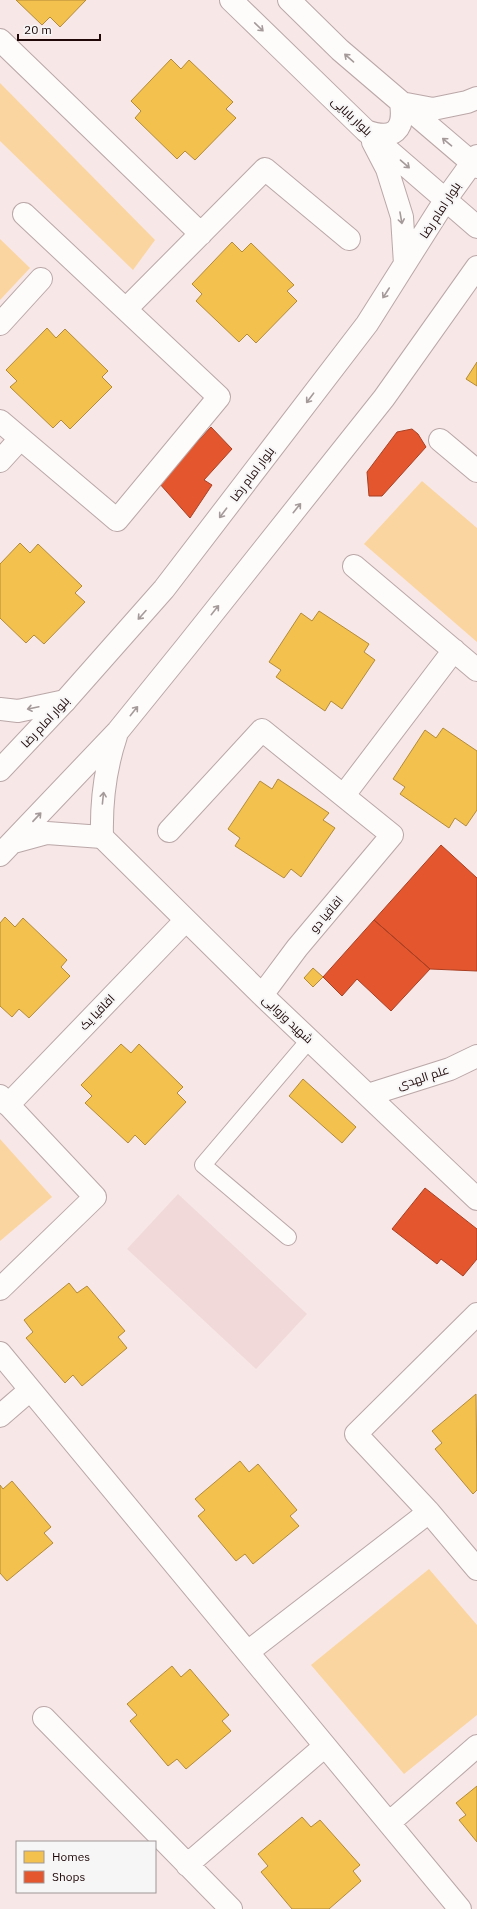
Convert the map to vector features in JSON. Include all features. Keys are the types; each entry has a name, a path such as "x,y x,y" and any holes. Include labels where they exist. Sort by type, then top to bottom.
{"street":[{"name":"بلوار بابایی","path":"231,0 366,131 477,227"},
{"path":"289,0 340,50 475,162"},
{"path":"0,40 201,234"},
{"path":"401,102 432,108 467,102 477,98"},
{"path":"366,131 386,135 395,132 401,125 401,102"},
{"path":"366,131 387,169 402,217 405,264"},
{"name":"بلوار امام رضا","path":"0,770 65,701 164,589 366,324 446,199 475,162"},
{"path":"126,310 264,169 349,238"},
{"path":"0,421 117,520 219,397 24,214"},
{"path":"7,848 118,731 384,398 477,267"},
{"path":"0,324 41,278"},
{"path":"0,462 20,439"},
{"path":"440,440 477,471"},
{"path":"354,566 477,670"},
{"path":"169,832 262,730 344,795 454,650"},
{"path":"0,709 18,711 65,701"},
{"path":"7,848 47,834 102,836 104,782 108,759 118,731"},
{"name":"اقاقیا دو","path":"262,995 297,948 392,835 344,795"},
{"name":"شهید وزوایی","path":"102,836 262,995 477,1199"},
{"name":"اقاقیا یک","path":"4,1100 186,920"},
{"name":"علم الهدی","path":"368,1095 450,1069 477,1056"},
{"path":"0,1289 95,1197 4,1100"},
{"path":"477,1314 356,1434 429,1512 477,1569"},
{"path":"0,1353 460,1909"},
{"path":"0,1416 30,1390"},
{"path":"248,1651 429,1512"},
{"path":"44,1718 231,1909"},
{"path":"187,1865 325,1746"},
{"path":"389,1823 477,1746"}],"lane":[{"path":"288,1237 203,1166 310,1039"}],"shaded area":[{"path":"0,83 155,240 133,270 0,141"},
{"path":"0,239 30,268 0,300"},
{"path":"422,481 477,528 477,642 364,544"},
{"path":"0,1139 52,1197 0,1241"},
{"path":"178,1194 307,1314 256,1369 127,1249"},
{"path":"429,1569 477,1625 477,1715 404,1774 311,1665"}],"building: Homes":[{"path":"16,0 86,0 60,27 50,17 42,25"},
{"path":"171,59 181,69 189,60 233,102 226,109 236,118 195,160 185,151 177,159 135,118 141,111 131,101"},
{"path":"232,242 242,252 251,243 294,285 287,291 297,301 256,343 247,334 239,342 196,301 202,294 192,284"},
{"path":"47,328 56,338 65,329 108,371 102,377 112,387 70,429 61,420 53,428 10,387 17,381 6,370"},
{"path":"477,362 477,386 466,379"},
{"path":"20,543 30,553 38,544 82,586 75,593 85,602 44,644 34,635 26,643 0,618 0,564"},
{"path":"319,611 369,644 364,652 375,660 342,709 331,701 325,711 276,677 281,670 269,662 301,613 312,621"},
{"path":"443,728 477,751 477,810 466,826 455,818 449,828 400,794 405,787 393,779 425,730 436,738"},
{"path":"278,779 329,813 323,820 335,828 301,877 291,869 284,878 235,846 240,838 228,829 260,781 272,789"},
{"path":"5,917 15,927 23,918 67,960 61,967 70,976 29,1018 19,1009 12,1017 0,1006 0,923"},
{"path":"313,968 323,977 313,987 304,978"},
{"path":"121,1044 131,1053 139,1044 183,1087 177,1093 186,1102 145,1145 135,1135 128,1143 85,1103 92,1096 81,1085"},
{"path":"303,1079 356,1127 342,1143 289,1096"},
{"path":"69,1283 77,1293 87,1286 125,1331 118,1337 127,1348 82,1386 73,1375 65,1383 26,1338 33,1332 24,1320"},
{"path":"476,1394 477,1490 473,1494 435,1449 442,1443 432,1431"},
{"path":"240,1461 249,1472 258,1464 297,1510 290,1516 299,1526 253,1564 245,1554 236,1561 198,1516 205,1510 195,1499"},
{"path":"12,1481 51,1527 44,1533 53,1543 7,1581 0,1573 0,1485 3,1489"},
{"path":"172,1666 181,1677 190,1669 229,1715 222,1721 231,1731 186,1769 177,1759 168,1766 130,1721 137,1715 127,1704"},
{"path":"477,1786 477,1842 459,1820 466,1815 456,1803"},
{"path":"302,1817 311,1827 320,1820 360,1865 353,1871 361,1881 329,1909 292,1909 261,1872 268,1866 258,1854"}],"building: Shops":[{"path":"211,427 232,449 204,480 212,485 190,518 159,483"},
{"path":"412,429 418,434 426,447 382,496 369,496 367,472 397,432"},
{"path":"441,845 477,878 477,971 430,969 374,920"},
{"path":"374,920 430,969 391,1011 357,979 342,996 323,977"},
{"path":"425,1188 477,1229 477,1259 463,1276 441,1259 437,1264 392,1229"}]}
